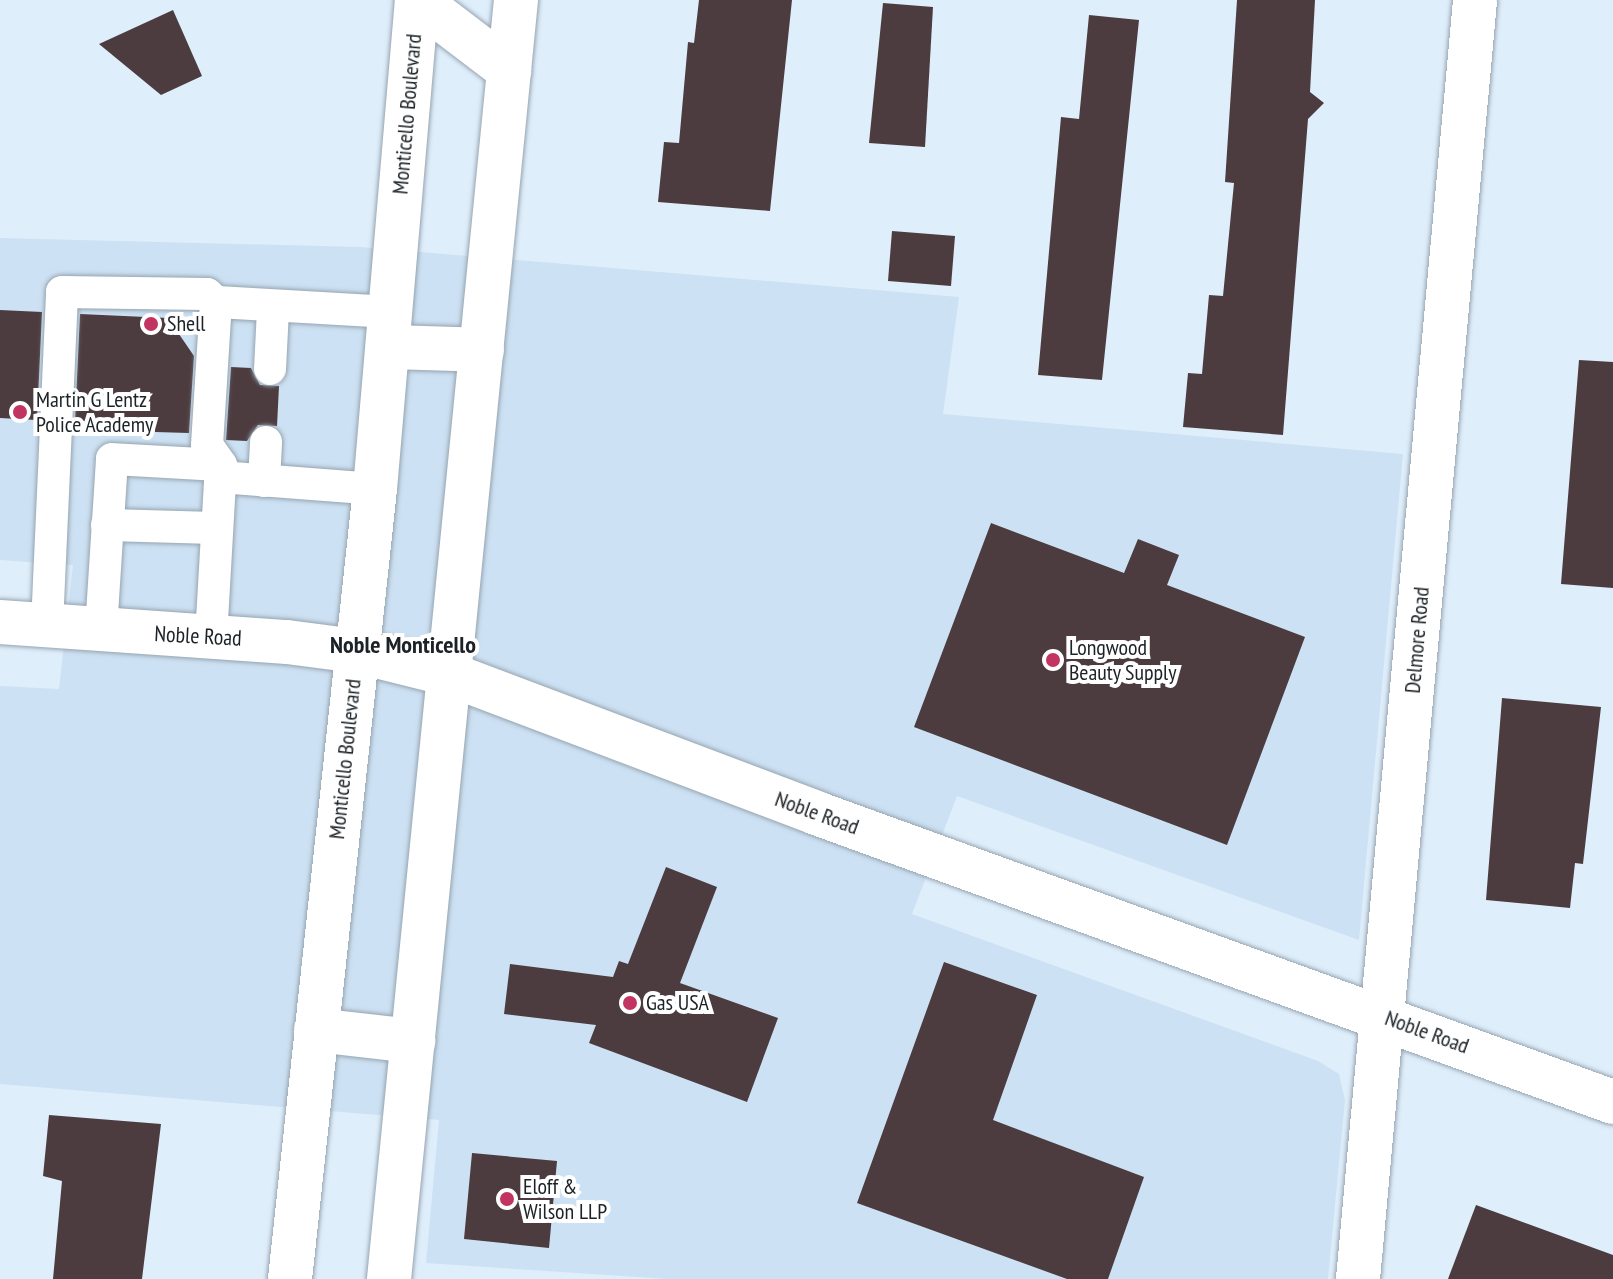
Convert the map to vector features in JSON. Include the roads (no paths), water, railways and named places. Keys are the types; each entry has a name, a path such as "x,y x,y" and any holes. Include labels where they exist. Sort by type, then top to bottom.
{"main road":[{"path":"417,0 509,70"},
{"name":"Monticello Boulevard","path":"290,1279 375,489 417,0"},
{"path":"389,1279 516,0"},
{"name":"Delmore Road","path":"1358,1279 1386,1017 1475,0"},
{"path":"390,330 482,350"},
{"name":"Noble Road","path":"0,622 356,651 449,674 816,813 1386,1017 1613,1102"},
{"path":"316,1030 413,1041"}],"lane":[{"path":"47,625 62,292 207,294 216,302 390,330"},
{"path":"211,638 220,471 207,445 216,302"},
{"path":"270,369 273,309"},
{"path":"264,481 266,442"},
{"path":"101,630 112,459 220,471 264,481 375,489"},
{"path":"107,525 216,528"}],"place":[{"name":"Shell","path":"151,324"},
{"name":"Martin G Lentz Police Academy","path":"20,412"},
{"name":"Longwood Beauty Supply","path":"1053,660"},
{"name":"Gas USA","path":"630,1003"},
{"name":"Eloff & Wilson LLP","path":"507,1199"}],"district":[{"name":"Noble Monticello","path":"403,645"}]}
